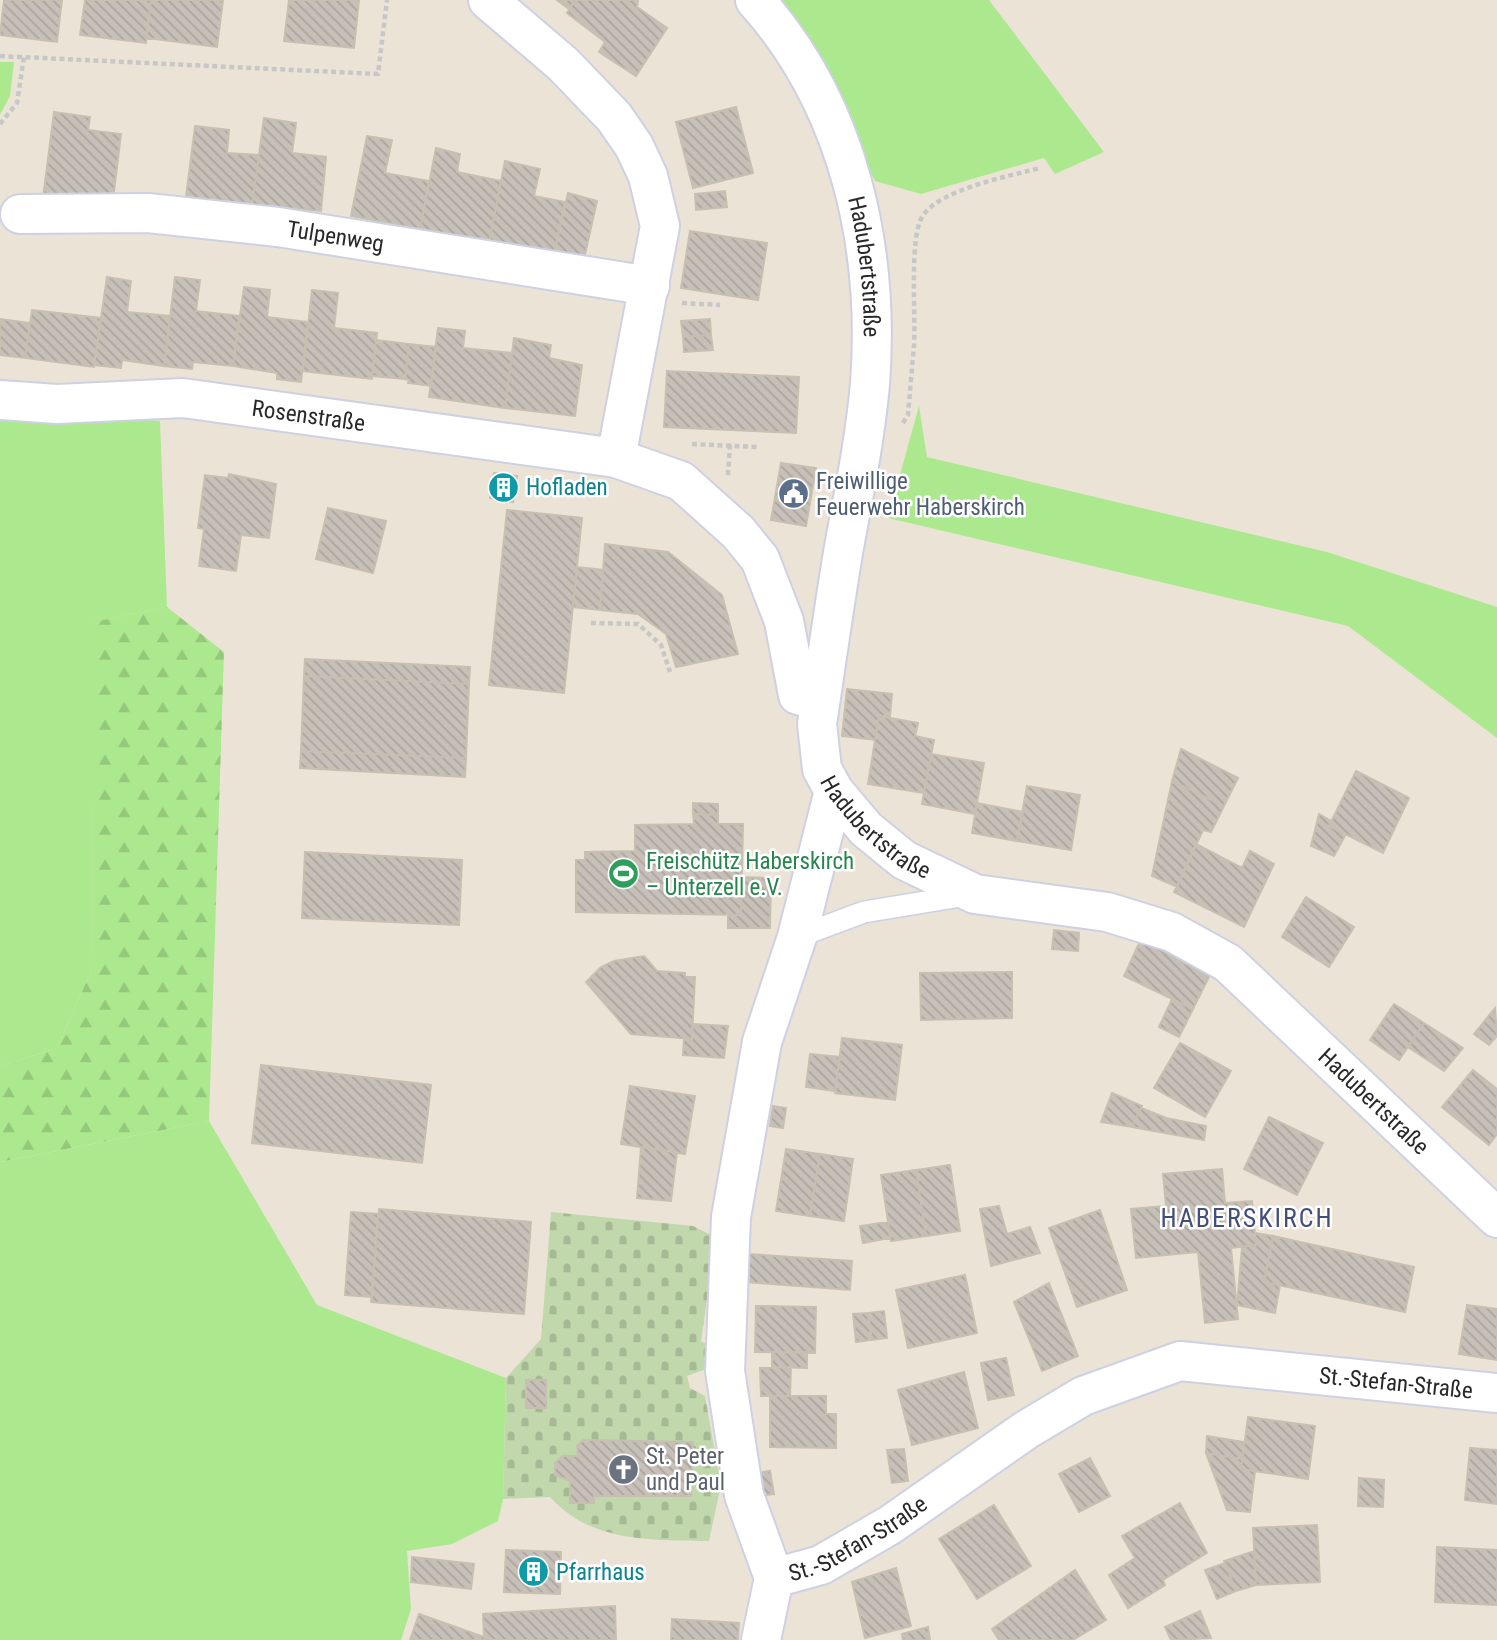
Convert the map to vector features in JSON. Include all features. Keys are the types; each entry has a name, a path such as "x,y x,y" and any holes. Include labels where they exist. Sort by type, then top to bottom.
{"street":[{"path":"488,0 563,64 614,117 634,146 648,176 660,226 616,458"},
{"name":"Hadubertstraße","path":"755,0 779,27 824,99 862,214 871,305 870,384 820,702 818,746 822,769 834,791 866,829 904,860 975,894 1107,912 1172,932 1227,963 1497,1218"},
{"name":"Tulpenweg","path":"20,214 148,213 278,227 650,286"},
{"name":"Rosenstraße","path":"0,400 57,404 183,398 616,458 681,481 745,541 760,559 783,621 798,695 820,702"},
{"name":"St.-Stefan-Straße","path":"834,791 797,937 762,1042 731,1217 725,1371 744,1495 774,1578 821,1565 890,1525 1026,1430 1083,1396 1180,1361 1497,1393"},
{"path":"761,1640 774,1578"}],"lane":[{"path":"797,937 864,912 975,894"}],"path":[{"path":"0,56 378,74 387,0"},
{"path":"0,124 17,103 24,57"},
{"path":"861,453 898,431 908,415 914,344 916,246 922,217 941,200 975,186 1040,168"},
{"path":"591,624 638,624 661,645 670,671"}],"green space":[{"path":"769,0 989,0 1104,152 1055,174 1044,158 921,194 875,181 831,93"},
{"path":"0,62 14,62 10,96 0,115"},
{"path":"919,406 927,457 1327,552 1497,607 1497,738 1348,626 888,518"},
{"path":"0,409 160,421 167,607 94,622 92,969 57,1048 0,1066"},
{"path":"167,607 224,652 209,1121 0,1162 0,1066 57,1048 92,969 93,622"},
{"path":"209,1121 317,1305 506,1378 503,1499 498,1521 452,1544 407,1551 411,1609 401,1640 0,1640 0,1162"},
{"path":"551,1212 693,1226 713,1236 715,1244 701,1341 709,1346 709,1368 687,1376 690,1388 705,1396 721,1485 709,1541 624,1536 584,1523 566,1512 550,1497 503,1499 506,1378 541,1339"}],"building":[{"path":"4,0 62,0 57,42 0,35"},
{"path":"85,0 151,0 146,43 80,35"},
{"path":"151,0 223,0 217,47 146,38"},
{"path":"289,0 359,0 354,48 284,41"},
{"path":"557,0 575,0 569,9"},
{"path":"575,0 638,0 637,7 667,28 636,76 599,52 605,42 567,13"},
{"path":"736,107 753,173 693,188 676,122"},
{"path":"54,112 90,117 88,130 121,134 113,200 67,194 66,201 43,198"},
{"path":"264,118 296,123 292,153 326,157 321,211 252,205"},
{"path":"195,126 229,130 227,153 259,155 252,205 186,197"},
{"path":"367,136 392,140 385,173 429,181 420,229 351,216"},
{"path":"436,148 460,154 457,172 501,181 489,242 420,229"},
{"path":"505,161 540,169 534,196 565,202 554,253 489,242"},
{"path":"725,191 727,207 696,210 695,194"},
{"path":"568,193 597,201 584,259 554,253"},
{"path":"690,231 767,243 758,300 681,288"},
{"path":"107,277 131,281 127,312 170,316 164,366 122,360 121,368 94,365"},
{"path":"175,277 200,280 196,311 239,316 233,366 193,362 192,369 164,366"},
{"path":"244,287 270,290 267,317 308,322 301,382 277,379 277,373 233,366"},
{"path":"312,290 338,293 334,328 377,333 372,379 303,371"},
{"path":"32,310 101,318 94,367 25,358"},
{"path":"0,319 30,323 25,358 0,355"},
{"path":"710,319 711,335 683,337 681,321"},
{"path":"438,328 465,331 463,348 512,353 505,408 429,397"},
{"path":"711,335 713,350 684,352 683,337"},
{"path":"514,338 551,345 549,358 582,365 575,416 505,408"},
{"path":"376,340 409,344 405,379 372,376"},
{"path":"409,344 436,347 431,386 408,383 409,380 405,379"},
{"path":"667,371 799,377 796,433 664,427"},
{"name":"Freiwillige Feuerwehr Haberskirch","path":"781,463 816,468 806,526 771,520"},
{"name":"Hofladen","path":"494,473 517,476 513,502 490,498"},
{"path":"229,474 276,484 269,538 241,535 236,571 199,566 204,529 198,528 205,475 228,478"},
{"path":"328,508 386,521 373,573 316,559"},
{"path":"507,510 582,518 564,693 489,685"},
{"path":"605,544 668,552 722,595 738,654 676,667 666,634 638,614 600,610"},
{"path":"577,567 603,570 600,610 573,607"},
{"path":"305,659 470,667 469,684 304,676"},
{"path":"304,676 469,684 466,758 301,751"},
{"path":"847,689 892,694 890,716 879,716 875,740 842,736"},
{"path":"879,716 918,723 915,736 934,740 924,793 868,784"},
{"path":"1181,749 1238,778 1224,806 1172,781"},
{"path":"301,751 466,758 465,777 300,768"},
{"path":"931,754 984,763 975,814 922,804"},
{"path":"1356,771 1409,798 1383,853 1329,826"},
{"path":"1172,781 1224,806 1211,832 1203,830 1177,887 1152,876"},
{"path":"1027,786 1080,795 1071,850 1017,841"},
{"path":"693,803 718,804 718,815 693,814"},
{"path":"977,803 1023,812 1017,841 972,833"},
{"path":"693,814 718,815 718,824 743,824 741,915 576,912 576,860 585,860 585,852 635,851 635,825 694,824"},
{"path":"1319,814 1331,821 1329,826 1346,834 1334,856 1311,846"},
{"path":"1196,844 1242,868 1250,851 1274,864 1244,927 1174,892"},
{"path":"305,852 462,860 459,925 302,918"},
{"path":"742,877 771,878 770,928 728,928 728,915 741,915"},
{"path":"1306,897 1354,927 1329,967 1282,937"},
{"path":"1054,930 1079,933 1078,951 1052,949"},
{"path":"1141,939 1209,977 1193,1009 1124,976"},
{"path":"644,956 657,971 685,973 685,977 695,977 692,1039 631,1034 586,982 601,967 614,961"},
{"path":"1012,972 1012,1018 921,1020 920,973"},
{"path":"1172,999 1193,1009 1179,1037 1159,1027"},
{"path":"1394,1004 1424,1023 1399,1060 1370,1040"},
{"path":"1495,1008 1497,1036 1489,1045 1474,1034"},
{"path":"1424,1023 1463,1048 1444,1071 1408,1047"},
{"path":"692,1024 728,1026 724,1058 683,1055 684,1038 692,1039"},
{"path":"842,1038 902,1045 895,1100 835,1093"},
{"path":"1180,1043 1231,1071 1205,1117 1154,1088"},
{"path":"810,1054 840,1057 835,1091 806,1087"},
{"path":"261,1065 431,1085 422,1163 252,1143"},
{"path":"1473,1070 1497,1089 1497,1134 1489,1145 1442,1107"},
{"path":"630,1086 695,1096 685,1154 621,1144"},
{"path":"1112,1093 1142,1106 1132,1127 1101,1122"},
{"path":"773,1106 786,1108 783,1128 770,1126"},
{"path":"1141,1108 1166,1118 1206,1126 1204,1140 1132,1127"},
{"path":"1269,1117 1323,1143 1297,1195 1244,1169"},
{"path":"641,1147 677,1152 671,1201 637,1198"},
{"path":"786,1149 820,1154 810,1216 776,1211"},
{"path":"820,1154 853,1159 844,1221 810,1216"},
{"path":"950,1165 960,1231 926,1236 916,1170"},
{"path":"1222,1169 1225,1203 1252,1201 1256,1245 1231,1248 1238,1319 1205,1323 1198,1252 1136,1258 1131,1209 1166,1206 1163,1174"},
{"path":"916,1170 926,1236 891,1241 881,1175"},
{"path":"999,1206 1007,1234 1030,1227 1040,1253 991,1266 980,1209"},
{"path":"379,1209 531,1222 524,1314 371,1302"},
{"path":"1100,1210 1127,1290 1077,1307 1049,1228"},
{"path":"351,1212 378,1214 372,1297 345,1295"},
{"path":"888,1222 890,1238 863,1243 860,1226"},
{"path":"1255,1233 1273,1236 1264,1282 1280,1285 1275,1313 1237,1305 1242,1247 1256,1245"},
{"path":"1273,1236 1414,1267 1405,1312 1264,1282"},
{"path":"748,1254 852,1261 850,1290 745,1282"},
{"path":"965,1275 977,1333 908,1348 896,1290"},
{"path":"1049,1283 1078,1356 1042,1371 1014,1302"},
{"path":"1467,1305 1497,1309 1497,1360 1459,1354"},
{"path":"756,1306 816,1307 815,1353 755,1352"},
{"path":"884,1311 887,1338 872,1340 868,1313"},
{"path":"868,1313 871,1340 856,1342 853,1314"},
{"path":"772,1352 807,1352 807,1368 772,1367"},
{"path":"1006,1358 1014,1395 988,1400 981,1363"},
{"path":"791,1367 790,1396 761,1396 760,1368"},
{"path":"964,1372 978,1428 912,1445 898,1390"},
{"path":"526,1380 546,1380 546,1408 526,1408"},
{"path":"770,1396 826,1396 826,1414 836,1414 836,1448 770,1447"},
{"path":"1248,1417 1315,1426 1308,1479 1241,1469"},
{"path":"1207,1436 1244,1442 1242,1459 1206,1453"},
{"name":"St. Peter und Paul","path":"583,1440 693,1442 691,1496 594,1496 594,1503 570,1503 570,1481 555,1475 555,1463 562,1456 578,1456 577,1446"},
{"path":"1470,1448 1497,1450 1497,1504 1465,1500"},
{"path":"904,1449 908,1481 892,1483 887,1450"},
{"path":"1206,1453 1242,1459 1241,1469 1255,1471 1250,1512 1227,1510"},
{"path":"1090,1458 1110,1496 1079,1512 1059,1474"},
{"path":"770,1471 774,1494 755,1496 752,1474"},
{"path":"1359,1478 1384,1480 1383,1507 1358,1506"},
{"path":"1180,1503 1207,1553 1163,1580 1165,1585 1128,1608 1109,1575 1135,1558 1122,1536"},
{"path":"994,1505 1031,1566 977,1599 939,1539"},
{"path":"1317,1525 1320,1582 1256,1585 1253,1528"},
{"path":"1437,1547 1497,1550 1497,1605 1435,1602"},
{"name":"Pfarrhaus","path":"506,1550 561,1552 560,1594 504,1592"},
{"path":"1254,1551 1256,1585 1236,1591 1224,1561"},
{"path":"412,1557 474,1564 471,1589 411,1582"},
{"path":"1225,1563 1236,1591 1217,1599 1205,1570"},
{"path":"896,1568 911,1626 865,1638 852,1582"},
{"path":"1075,1570 1106,1620 1073,1640 999,1640 992,1629"},
{"path":"615,1606 616,1640 485,1640 484,1637 483,1614"},
{"path":"1200,1611 1211,1638 1171,1640 1165,1627"},
{"path":"419,1614 484,1637 485,1640 410,1640"},
{"path":"672,1619 739,1623 738,1640 671,1640"},
{"path":"928,1627 930,1640 903,1640 902,1634"}],"place":[{"name":"Hofladen","path":"503,487"},
{"name":"Freiwillige Feuerwehr Haberskirch","path":"793,494"},
{"name":"Freischütz Haberskirch – Unterzell e.V.","path":"623,874"},
{"name":"St. Peter und Paul","path":"623,1469"},
{"name":"Pfarrhaus","path":"533,1572"}],"district":[{"name":"HABERSKIRCH","path":"1247,1218"}]}
